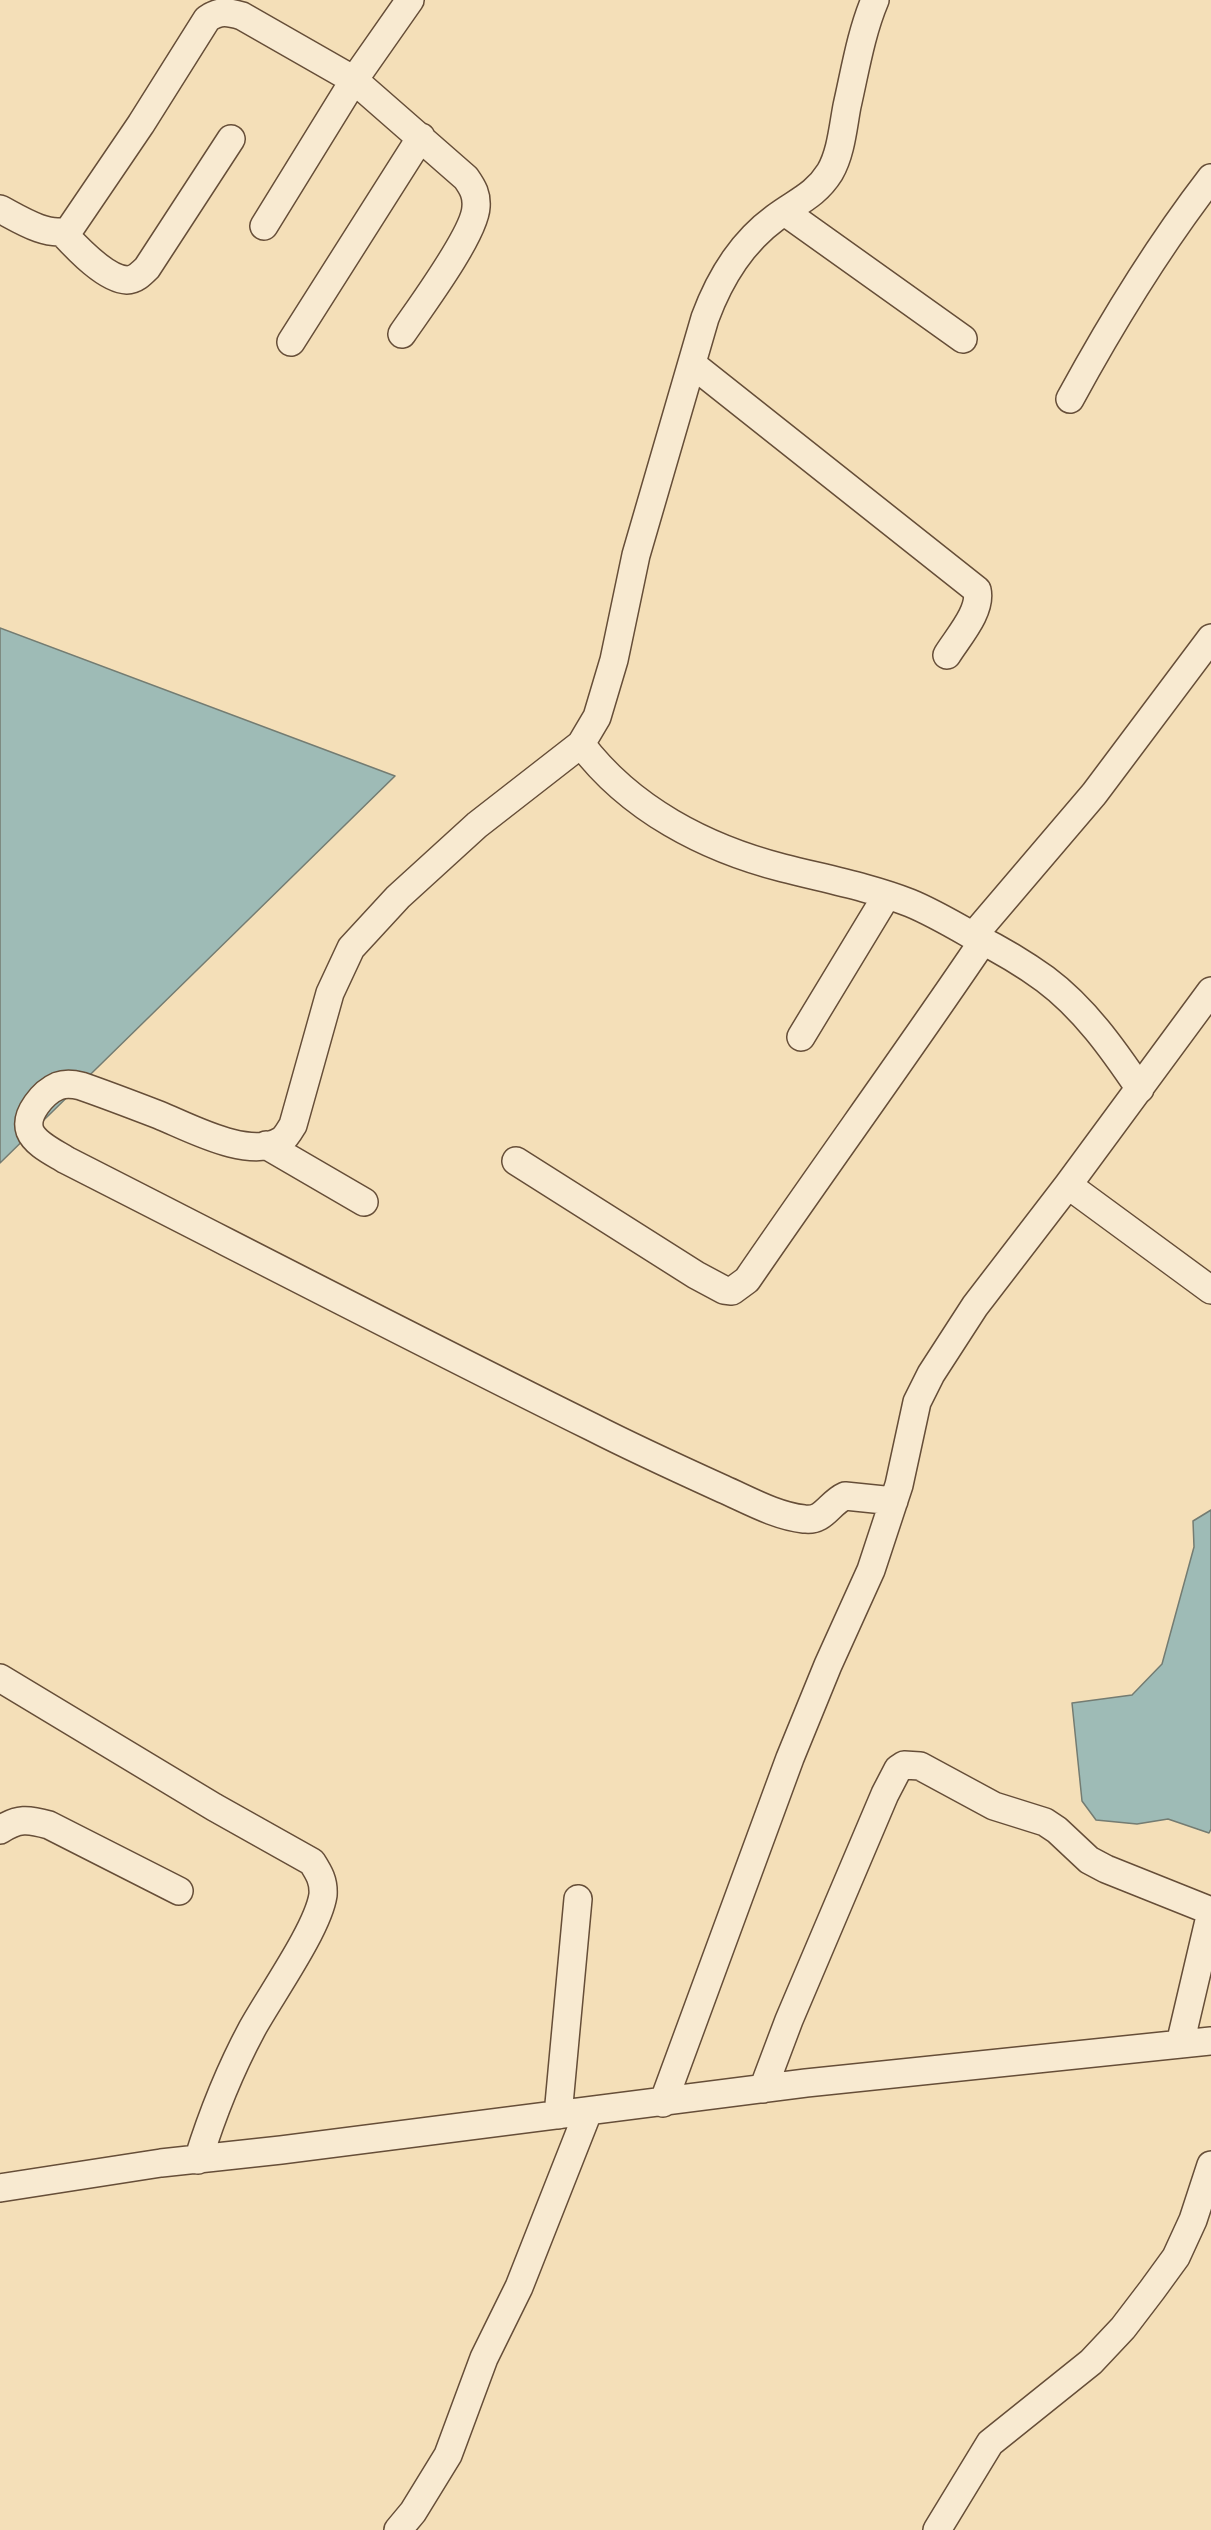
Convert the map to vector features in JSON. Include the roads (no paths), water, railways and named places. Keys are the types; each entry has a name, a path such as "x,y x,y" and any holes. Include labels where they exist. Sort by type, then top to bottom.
{"street":[{"path":"264,226 354,80 410,0"},
{"path":"875,0 857,60 841,141 831,171 814,193 774,219 753,238 732,263 716,289 705,318 636,555 607,689 597,717 576,748 517,792 398,897 351,948 330,993 293,1125 282,1140 266,1145 241,1145 212,1138 161,1116 81,1086 69,1084 48,1092 30,1118 29,1129 34,1138 66,1160 521,1392 743,1498 784,1514 811,1520 820,1518 838,1499 845,1496 894,1501"},
{"path":"62,232 74,225 207,19 217,12 242,16 354,80 422,137 466,178 475,192 477,210 468,231 451,262 402,334"},
{"path":"291,342 422,137"},
{"path":"0,208 39,227 62,232 98,266 125,280 134,278 147,268 231,139"},
{"path":"1070,399 1117,314 1161,246 1211,178"},
{"path":"785,212 963,339"},
{"path":"692,364 977,590 979,598 974,610 947,655"},
{"path":"516,1161 696,1275 724,1290 732,1291 747,1280 813,1184 871,1106 978,938 1094,794 1211,638"},
{"path":"576,748 609,777 676,827 697,837 748,857 887,895 912,904 978,938 1046,980 1084,1015 1109,1043 1140,1089"},
{"path":"801,1037 887,895"},
{"path":"663,2103 790,1758 828,1665 871,1570 894,1501 917,1402 931,1374 975,1306 1140,1089 1211,991"},
{"path":"266,1145 364,1202"},
{"path":"1068,1185 1211,1290"},
{"path":"0,1678 195,1796 312,1862 322,1877 322,1896 315,1918 251,2031 210,2122 198,2160"},
{"path":"764,2089 789,2020 885,1794 898,1769 904,1765 920,1766 994,1806 1044,1822 1058,1830 1089,1860 1211,1911 1180,2044"},
{"path":"0,1830 14,1821 32,1820 49,1825 179,1891"},
{"path":"558,2115 578,1899"},
{"path":"0,2188 198,2160 764,2089 1211,2041"},
{"path":"398,2530 419,2504 448,2455 484,2358 519,2287 588,2112"},
{"path":"948,2525 990,2443 1091,2361 1123,2328 1145,2300 1176,2257 1211,2165"}],"water":[{"path":"0,628 395,776 0,1163"},
{"path":"1211,1510 1211,1829 1209,1833 1168,1819 1137,1824 1096,1820 1082,1801 1072,1703 1132,1695 1162,1664 1194,1547 1193,1521"}]}
